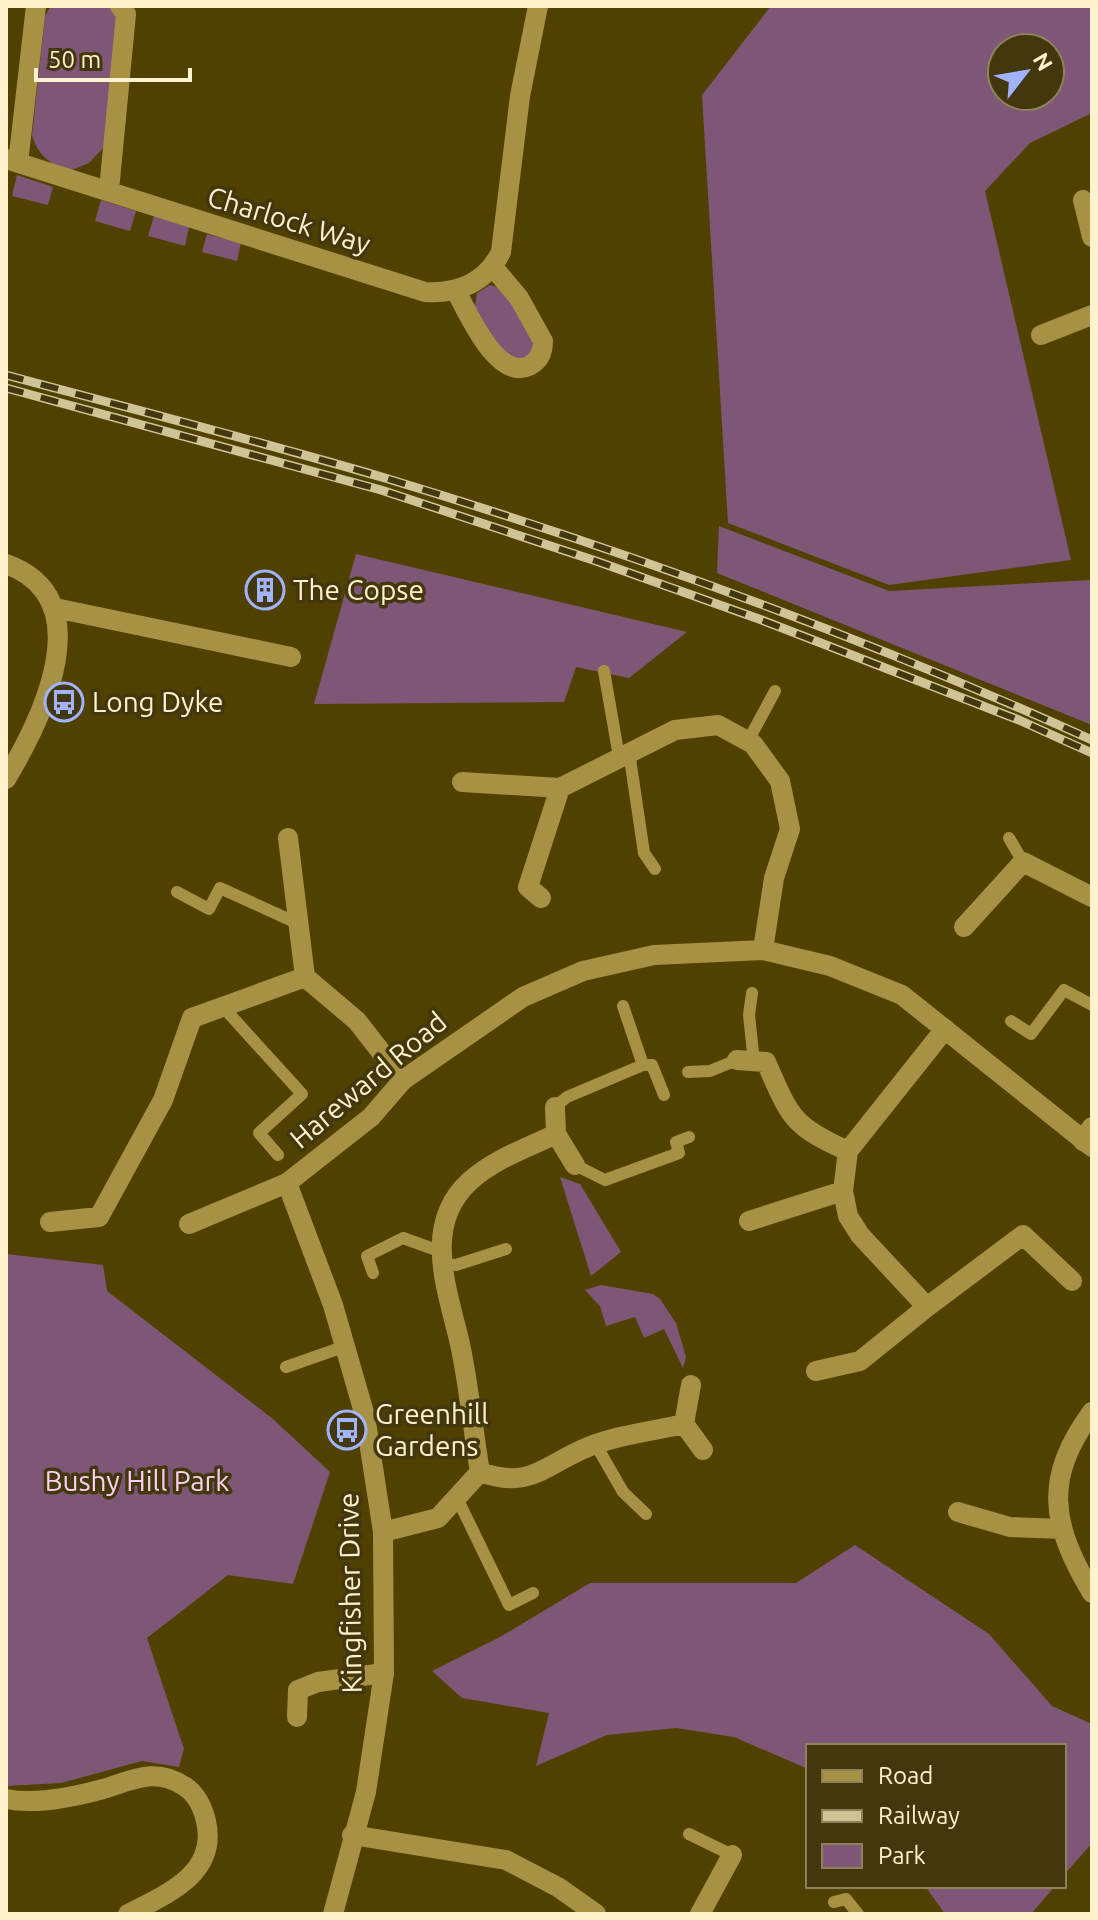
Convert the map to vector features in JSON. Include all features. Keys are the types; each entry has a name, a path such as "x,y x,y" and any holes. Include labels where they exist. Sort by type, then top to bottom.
{"street":[{"name":"Charlock Way","path":"36,6 12,161 425,292 456,291"},
{"path":"109,190 126,14 120,6"},
{"path":"493,267 519,298 543,341 537,361 529,366 516,369 501,364 456,291 480,279 493,267 506,233 520,96 538,6"},
{"path":"1083,200 1092,237"},
{"path":"1041,335 1092,315"},
{"path":"6,564 28,572 39,581 55,608 59,640 53,678 6,779"},
{"path":"55,608 291,657"},
{"path":"462,782 560,788 675,730 718,725 748,741 780,781 790,829 774,878 763,950"},
{"path":"541,898 528,887 560,788"},
{"path":"288,838 305,977 357,1021 403,1080"},
{"path":"964,927 1023,862 1092,897"},
{"name":"Hareward Road","path":"189,1224 287,1183 371,1117 403,1080 499,1010 583,971 654,955 763,950 830,966 902,995 1089,1138"},
{"path":"50,1222 99,1217 163,1100 192,1018 305,977"},
{"path":"927,1307 860,1235 848,1216 843,1191 848,1151 945,1029"},
{"path":"760,1061 791,1117 824,1140 848,1151"},
{"path":"555,1107 556,1134 575,1165"},
{"path":"480,1472 460,1345 441,1275 450,1212 468,1182 498,1161 556,1134"},
{"name":"Kingfisher Drive","path":"287,1183 346,1346 365,1416 383,1532 384,1673 373,1755 333,1914"},
{"path":"749,1221 843,1191"},
{"path":"816,1371 860,1361 1023,1235 1072,1281"},
{"path":"691,1385 684,1424 703,1450"},
{"path":"1092,1412 1070,1442 1058,1477 1061,1529 1092,1593"},
{"path":"480,1472 501,1480 527,1479 596,1445 684,1424"},
{"path":"383,1532 438,1518 480,1472"},
{"path":"958,1512 1010,1527 1061,1529"},
{"path":"297,1717 298,1690 318,1682 384,1673"},
{"path":"6,1799 76,1795 146,1774 167,1777 187,1787 203,1808 209,1836 201,1866 182,1886 128,1914"},
{"path":"352,1835 506,1860 558,1887 596,1914"},
{"path":"700,1914 732,1855"}],"lane":[{"path":"604,671 644,853 655,869"},
{"path":"748,741 775,691"},
{"path":"1009,838 1023,862"},
{"path":"177,892 209,909 220,888 299,924"},
{"path":"1011,1021 1031,1034 1064,990 1092,1005"},
{"path":"688,1072 760,1061 749,1015 752,993"},
{"path":"623,1006 643,1065"},
{"path":"223,1007 302,1094 259,1133 278,1155"},
{"path":"555,1107 567,1097 643,1065 652,1065 664,1095"},
{"path":"575,1165 605,1180 679,1153 676,1142 689,1137"},
{"path":"373,1273 367,1256 403,1238 456,1265 506,1249"},
{"path":"286,1367 346,1346"},
{"path":"596,1445 623,1492 646,1514"},
{"path":"457,1498 509,1605 533,1593"},
{"path":"689,1834 732,1855"},
{"path":"834,1902 846,1899 858,1914"}],"green space":[{"path":"51,6 114,6 118,14 105,146 89,163 69,171 46,158 32,135 45,16"},
{"path":"771,6 1092,6 1092,113 1030,143 985,191 1071,560 889,585 728,523 702,95"},
{"path":"17,175 53,187 48,205 12,196"},
{"path":"101,200 136,211 130,231 95,221"},
{"path":"154,216 189,227 185,246 148,236"},
{"path":"207,234 241,243 237,261 202,252"},
{"path":"490,285 503,289 536,341 529,358 508,361 474,312 477,293"},
{"path":"719,526 889,591 1092,580 1092,725 717,573"},
{"path":"356,554 687,632 629,678 576,667 564,702 314,704"},
{"path":"560,1177 580,1184 621,1252 591,1276"},
{"name":"Bushy Hill Park","path":"6,1254 103,1265 107,1291 273,1419 330,1472 293,1584 228,1575 147,1638 184,1749 179,1767 142,1761 61,1783 6,1786"},
{"path":"601,1285 653,1294 660,1299 676,1323 686,1357 683,1368 664,1329 644,1338 635,1317 606,1326 600,1306 585,1290"},
{"path":"855,1545 989,1634 1052,1706 1092,1724 1092,1843 1066,1873 1066,1744 806,1744 806,1768 734,1737 676,1728 607,1735 536,1766 549,1713 462,1698 432,1671 500,1637 590,1583 796,1583"},
{"path":"926,1888 1053,1888 1031,1914 945,1914"}],"railway":[{"path":"6,375 338,464 654,565 919,666 1092,740"},
{"path":"6,388 381,490 596,561 759,619 1019,720 1092,753"}],"place":[{"name":"The Copse","path":"265,590"},
{"name":"Long Dyke","path":"64,702"},
{"name":"Greenhill Gardens","path":"347,1430"}]}
